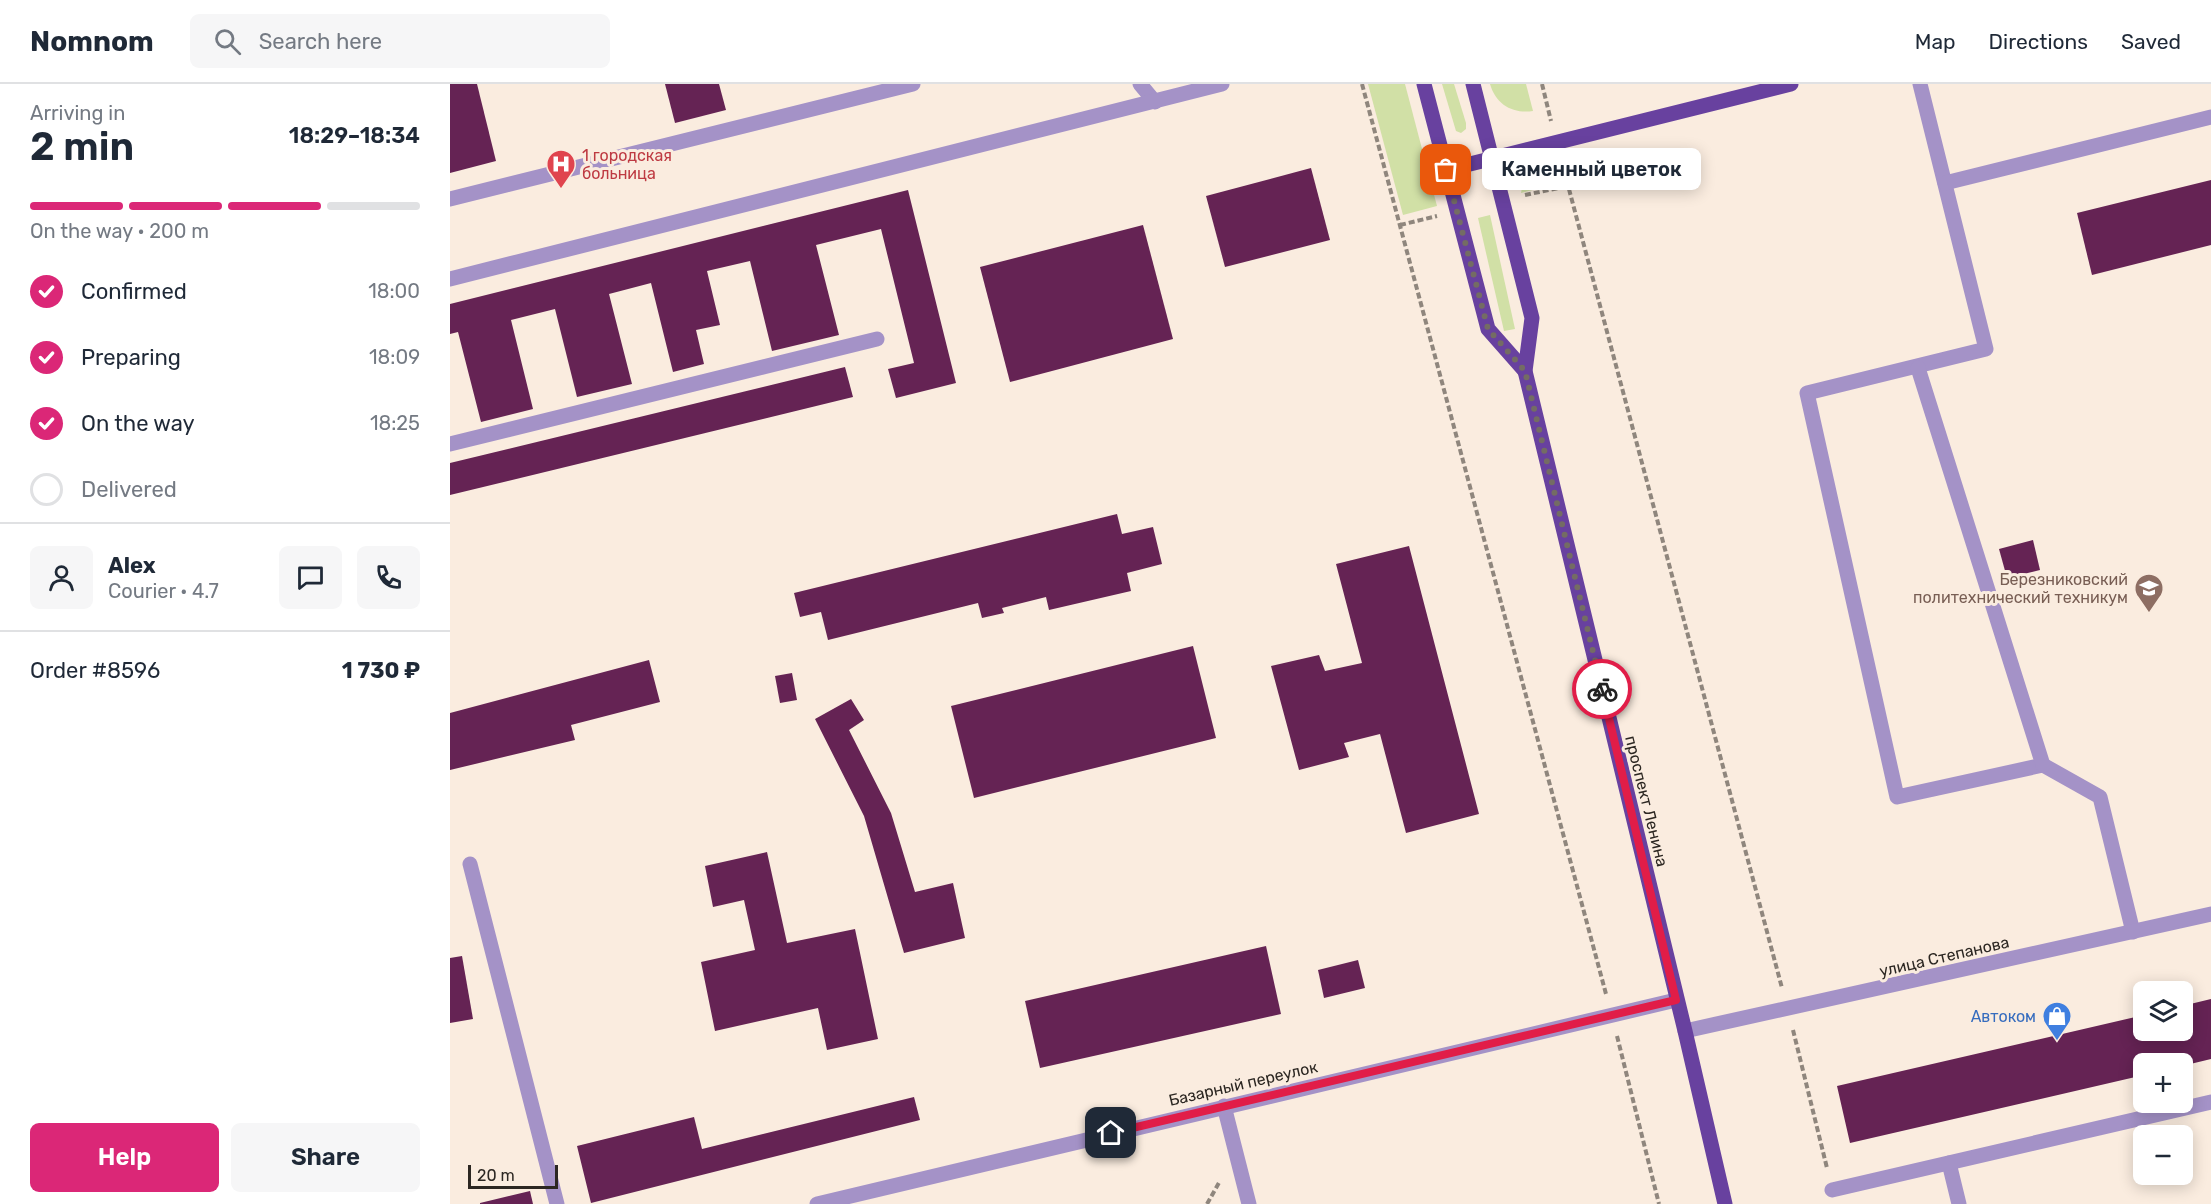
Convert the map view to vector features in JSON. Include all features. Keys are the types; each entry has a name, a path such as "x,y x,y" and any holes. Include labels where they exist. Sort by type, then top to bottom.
{"main road":[{"name":"проспект Ленина","path":"1424,84 1488,329 1525,371"},
{"name":"проспект Ленина","path":"1473,84 1532,318 1525,371 1725,1204"},
{"path":"1446,170 1791,84"}],"street":[{"path":"450,199 862,90 913,84"},
{"path":"1140,84 1155,102"},
{"path":"450,279 1222,84"},
{"path":"1920,84 1986,349 1918,368 1807,393 1897,797 2043,765 2100,797 2133,932"},
{"path":"1945,183 2211,117"},
{"path":"450,444 877,339"},
{"path":"1918,368 2043,765"},
{"path":"470,864 557,1204"},
{"name":"улица Степанова","path":"1685,1031 1788,1010 2211,914"},
{"name":"Базарный переулок","path":"817,1204 1676,1000"},
{"path":"1832,1190 2211,1102"},
{"path":"1224,1106 1249,1204"},
{"path":"1949,1163 1959,1204"}],"path":[{"path":"1362,84 1611,1014 1659,1204"},
{"path":"1542,84 1788,1010 1832,1190"},
{"path":"1525,195 1568,186"},
{"path":"1400,225 1437,216"}],"green space":[{"path":"1368,84 1405,84 1437,206 1403,215"},
{"path":"1442,84 1454,84 1466,123 1466,129 1461,133 1456,131"},
{"path":"1490,84 1526,84 1533,111 1519,111 1501,103 1496,98"},
{"path":"1546,159 1553,159 1559,183 1521,193 1525,172"},
{"path":"1490,215 1515,329 1504,331 1478,218"}],"building":[{"path":"450,84 477,84 496,161 450,173"},
{"path":"665,84 719,84 726,110 675,123"},
{"path":"1311,168 1330,240 1225,267 1206,196"},
{"path":"2211,180 2211,245 2092,275 2077,213"},
{"path":"908,190 956,383 896,398 888,369 914,363 881,229 816,245 839,335 772,351 750,261 707,271 720,325 696,330 704,364 673,372 651,283 609,294 632,384 577,397 555,309 511,320 533,409 481,422 458,332 450,334 450,304"},
{"path":"1143,225 1173,339 1010,382 980,267"},
{"path":"845,367 853,397 450,495 450,463"},
{"path":"1117,514 1122,534 1153,527 1162,564 1127,573 1131,591 1049,610 1046,597 1002,608 1004,613 982,618 978,603 828,640 821,612 800,617 794,593"},
{"path":"2033,540 2040,570 2007,578 1999,549"},
{"path":"1409,546 1479,814 1406,833 1380,734 1344,743 1349,757 1299,770 1271,666 1319,655 1325,671 1362,663 1336,564"},
{"path":"1193,646 1216,738 974,798 951,706"},
{"path":"649,660 660,702 571,725 575,740 450,770 450,713"},
{"path":"792,673 797,700 780,703 775,676"},
{"path":"851,699 864,720 849,730 891,813 915,892 953,883 965,938 904,953 864,816 815,719"},
{"path":"767,852 787,943 855,929 878,1039 827,1050 818,1008 715,1031 701,962 755,950 744,900 713,907 705,866"},
{"path":"1266,946 1281,1014 1040,1068 1025,1001"},
{"path":"462,956 473,1019 450,1023 450,958"},
{"path":"1358,960 1365,988 1324,998 1318,970"},
{"path":"2211,999 2211,1059 2193,1063 2193,1053 2133,1053 2133,1078 1850,1143 1837,1086 2133,1018 2133,1041 2193,1041 2193,1003"},
{"path":"914,1097 920,1120 591,1203 577,1146 694,1117 702,1149"},
{"path":"530,1191 533,1204 480,1204 480,1203"}],"way so far":[{"path":"1446,170 1488,329 1525,371 1602,689"}],"place":[{"name":"Каменный цветок","path":"1446,170"},
{"name":"1 городская больница","path":"561,190"},
{"name":"Березниковский политехнический техникум","path":"2149,614"},
{"name":"Автоком","path":"2057,1042"}],"route":[{"path":"1111,1133 1676,1000 1602,689"}]}
